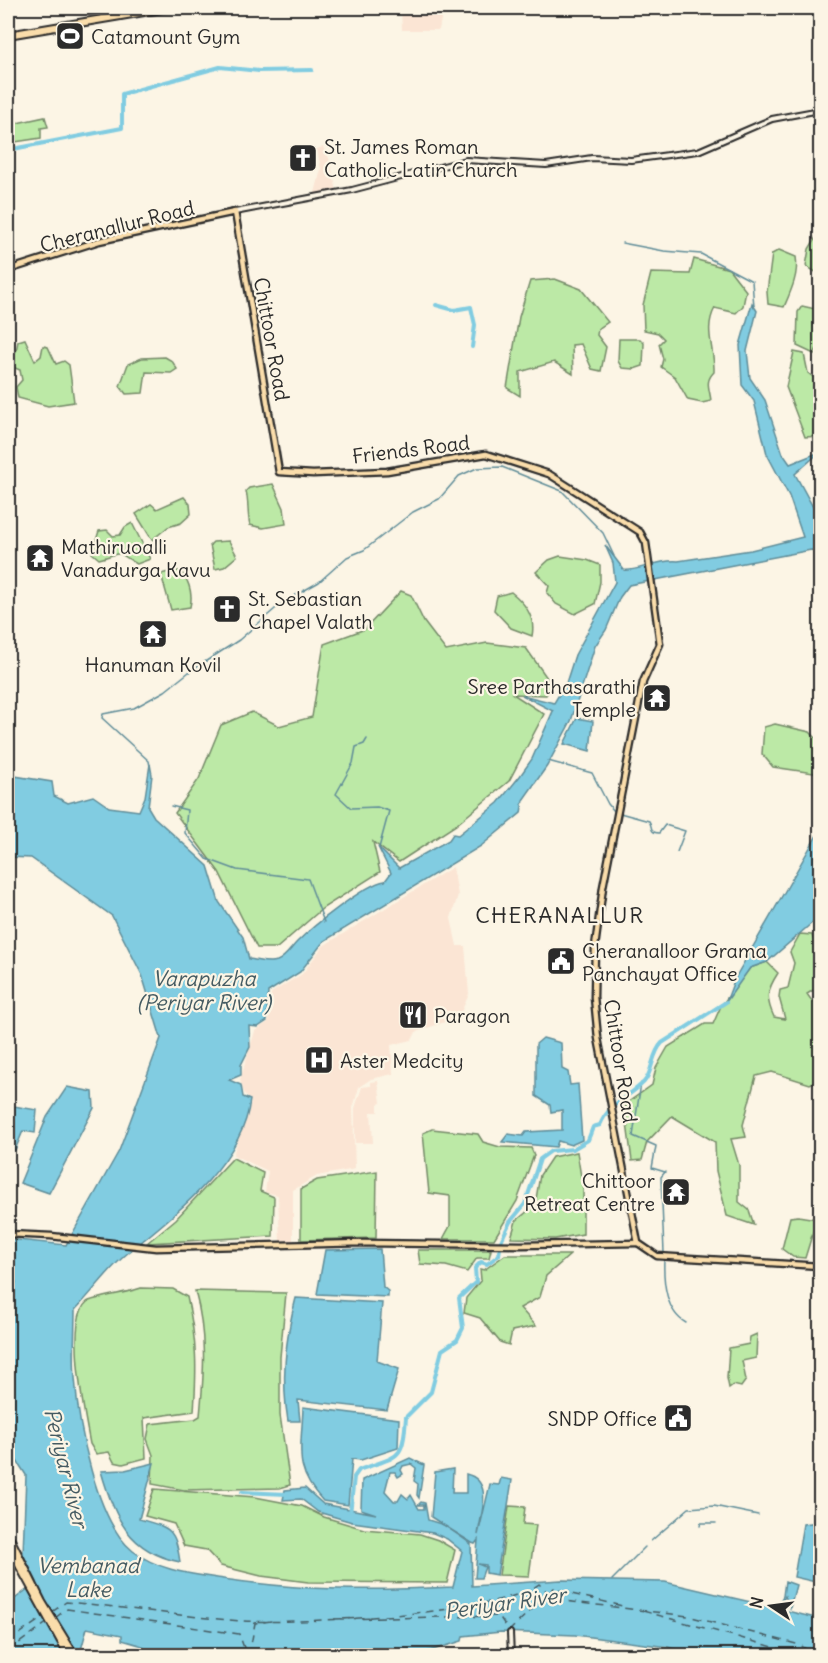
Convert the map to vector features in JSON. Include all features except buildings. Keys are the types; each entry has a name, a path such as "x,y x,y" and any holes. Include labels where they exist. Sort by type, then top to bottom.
{"highway":[{"path":"8,35 168,8"},
{"path":"8,1534 42,1602 75,1656"},
{"path":"8,1545 69,1656"}],"main road":[{"name":"Cheranallur Road","path":"8,270 99,241 235,212"},
{"name":"Chittoor Road","path":"235,212 279,472"},
{"name":"Friends Road","path":"279,472 314,474 387,471 486,454 549,474 602,510 632,526 645,540 649,560"},
{"name":"Chittoor Road","path":"638,1243 598,1038 594,997 595,955 603,887 643,682 660,644 649,560"},
{"path":"8,1234 51,1236 156,1248 364,1243 521,1245 638,1243 657,1256 820,1266"}],"street":[{"path":"235,212 351,190 466,160 546,165 592,158 614,161 643,159 698,151 772,119 820,110"},
{"path":"510,1633 511,1656"}],"shaded area":[{"path":"401,8 443,8 439,30 402,30"},
{"path":"323,147 329,158 337,191 314,197 321,169 317,149"},
{"name":"Aster Medcity","path":"453,867 458,895 451,918 457,946 465,946 469,994 459,1017 416,1032 412,1040 391,1045 393,1074 371,1079 359,1087 353,1108 355,1169 317,1176 293,1190 293,1243 280,1243 278,1195 265,1192 268,1171 233,1155 251,1102 244,1093 240,1080 255,1031 268,1022 271,993 302,974 323,946"},
{"path":"378,1081 381,1103 378,1104 378,1112 371,1112 373,1143 355,1143 355,1108 362,1087 371,1086 371,1082"}],"green space":[{"path":"45,117 48,127 41,128 41,138 15,142 8,136 10,122 17,123"},
{"path":"820,231 820,275 806,266 809,249"},
{"path":"779,250 796,257 797,263 794,282 784,307 768,304 767,292 772,254"},
{"path":"694,259 729,269 746,291 743,306 736,313 715,308 710,324 714,364 714,372 708,382 711,401 702,403 688,400 675,377 661,367 663,359 659,344 664,339 658,333 644,330 643,305 651,273 690,274"},
{"path":"555,279 581,289 608,322 598,329 597,335 606,347 601,371 592,369 581,344 572,345 573,374 554,362 520,372 520,396 507,388 519,317 530,281"},
{"path":"802,306 820,310 820,343 814,354 797,346 798,312"},
{"path":"25,339 35,361 41,356 43,346 48,347 56,364 64,361 69,365 74,402 48,406 18,398 16,387 22,380 20,370 8,365 8,355 16,351 18,341"},
{"path":"619,339 640,339 644,343 643,366 634,369 622,368 618,361"},
{"path":"794,352 804,354 808,373 820,382 820,436 805,437 786,387"},
{"path":"165,357 172,361 177,369 171,373 146,372 143,393 126,394 120,386 128,364 142,358"},
{"path":"273,484 284,508 286,524 263,528 250,525 246,491 249,488"},
{"path":"184,497 190,504 191,514 181,523 168,527 152,540 136,514 151,504 157,509"},
{"path":"132,523 150,559 137,564 120,554 99,559 92,553 99,531 107,530 113,536 120,535 125,527"},
{"path":"229,541 237,556 224,567 215,569 210,545 213,542"},
{"path":"560,556 587,560 600,565 600,582 595,604 575,614 556,604 547,593 549,586 536,572 549,560"},
{"path":"176,570 187,580 191,602 190,607 171,610 161,574"},
{"path":"401,591 411,595 424,622 446,651 487,643 526,648 552,685 546,695 513,694 544,714 509,781 456,825 399,862 373,842 380,872 323,908 277,948 257,948 219,872 175,813 199,779 221,725 252,712 279,726 312,717 324,644 365,629"},
{"path":"511,592 521,601 531,617 532,636 511,628 494,610 497,596"},
{"path":"775,724 810,732 820,742 820,774 773,767 762,754 764,727"},
{"path":"800,934 812,935 820,959 820,986 807,994 812,1001 820,1003 820,1016 816,1025 820,1029 820,1079 810,1084 772,1072 756,1076 743,1125 746,1137 731,1139 739,1165 739,1202 749,1210 754,1225 727,1216 716,1171 715,1142 672,1116 647,1142 642,1160 632,1161 625,1108 627,1103 652,1085 656,1068 668,1047 705,1024 713,1024 721,1006 750,968 767,962 778,973 771,984 768,999 774,1017 785,1019 779,997 780,990 788,988 794,963 790,952"},
{"path":"432,1129 478,1134 483,1142 500,1147 531,1148 534,1155 517,1201 494,1239 443,1239 450,1226 450,1196 429,1193 423,1133"},
{"path":"577,1152 583,1189 583,1234 555,1239 511,1238 516,1221 535,1205 540,1175 552,1157"},
{"path":"233,1158 263,1173 260,1191 274,1197 273,1236 147,1243 176,1219"},
{"path":"377,1171 376,1238 301,1240 301,1189 317,1180"},
{"path":"790,1217 817,1219 805,1258 793,1257 782,1249"},
{"path":"418,1250 491,1250 489,1258 477,1258 467,1272 446,1266 420,1264"},
{"path":"505,1255 570,1255 546,1276 540,1297 520,1308 536,1326 512,1331 509,1345 500,1342 480,1318 464,1313 466,1298 481,1280 480,1269 484,1270"},
{"path":"141,1288 173,1289 187,1297 195,1354 194,1411 144,1418 146,1458 123,1464 114,1462 109,1452 96,1454 90,1444 78,1370 77,1328 81,1312 87,1302"},
{"path":"195,1291 286,1293 280,1357 280,1415 290,1485 280,1488 184,1490 152,1484 153,1455 147,1439 150,1424 195,1419 200,1416 203,1338"},
{"path":"757,1334 756,1358 742,1361 746,1380 741,1387 733,1385 729,1388 727,1378 729,1348 749,1344 750,1337"},
{"path":"154,1489 255,1497 302,1506 324,1517 364,1529 420,1534 438,1540 455,1550 447,1583 308,1582 261,1576 221,1566 206,1550 184,1546 174,1524 145,1516"},
{"path":"509,1506 525,1507 523,1524 536,1525 529,1576 499,1575"}],"water":[{"path":"752,303 757,311 747,351 750,378 765,400 783,454 790,464 820,452 795,474 820,520 820,552 811,550 629,585 620,597 606,630 595,646 571,721 547,766 523,800 521,813 481,846 324,941 300,972 268,992 267,1021 258,1027 249,1026 250,1047 241,1065 241,1075 229,1080 241,1085 243,1097 250,1100 245,1123 234,1145 221,1166 204,1186 166,1222 122,1258 75,1310 74,1369 80,1420 99,1495 120,1537 133,1551 154,1563 176,1571 282,1586 366,1589 453,1587 462,1551 447,1539 433,1533 352,1522 318,1512 301,1499 283,1500 285,1490 305,1488 323,1504 376,1514 361,1509 362,1480 410,1458 424,1465 419,1498 418,1484 414,1481 416,1468 411,1464 403,1466 401,1470 403,1474 398,1477 395,1472 390,1472 385,1491 394,1501 398,1501 402,1494 408,1499 411,1495 419,1509 424,1509 424,1505 418,1505 421,1502 425,1503 428,1520 444,1525 471,1544 472,1586 561,1580 665,1582 776,1608 783,1596 785,1581 796,1585 790,1608 785,1596 779,1609 820,1619 820,1655 692,1655 668,1647 575,1635 501,1632 463,1636 462,1641 417,1655 146,1656 143,1646 122,1640 122,1635 87,1628 81,1650 69,1645 60,1653 61,1655 8,1655 8,1604 37,1582 23,1554 26,1475 8,1447 8,1309 16,1282 8,1279 8,1239 66,1245 119,1151 161,1038 142,975 112,916 31,858 8,857 8,775 52,782 54,796 68,803 93,796 109,807 139,811 145,797 150,764 152,775 148,807 154,817 208,866 219,902 243,937 249,959 270,962 280,960 327,916 365,890 385,881 391,873 378,847 399,868 449,840 453,834 458,835 498,803 520,776 532,759 553,711 522,695 554,703 566,683 575,655 615,582 613,563 605,545 624,570 629,570 663,562 751,550 803,537 789,496 767,454 754,401 742,385 740,345"},
{"path":"577,718 593,721 590,751 564,744"},
{"path":"820,830 820,916 767,962 750,968 726,1002 735,978"},
{"path":"543,1038 561,1043 562,1069 568,1072 570,1085 578,1084 582,1140 571,1145 558,1141 556,1147 502,1142 508,1134 523,1136 526,1132 562,1130 562,1110 551,1112 550,1105 536,1096 536,1044"},
{"path":"67,1087 93,1092 94,1108 49,1193 20,1183 47,1117"},
{"path":"8,1105 37,1110 35,1133 23,1131 15,1150 8,1150"},
{"path":"380,1249 383,1287 388,1291 388,1297 317,1294 325,1250"},
{"path":"296,1298 382,1303 377,1361 399,1369 387,1410 298,1400 300,1421 288,1421 285,1359"},
{"path":"303,1407 399,1419 398,1448 361,1460 352,1459 348,1505 323,1501 307,1478 301,1457"},
{"path":"154,1463 139,1519 170,1531 176,1542 180,1562 148,1550 126,1530 112,1503 101,1471 125,1470"},
{"path":"453,1469 452,1493 466,1493 466,1474 475,1478 483,1491 483,1509 478,1535 490,1484 499,1485 501,1478 512,1480 497,1575 486,1573 486,1565 478,1564 485,1567 481,1578 475,1578 478,1540 475,1544 472,1543 431,1517 435,1472"},
{"path":"819,1522 820,1583 794,1577 803,1524"}],"waterway":[{"path":"8,150 122,128 122,94 220,67 259,71 312,70"},
{"path":"622,243 664,251 701,254 752,281 754,307"},
{"path":"436,305 454,310 471,307 475,325 472,347"},
{"path":"150,766 149,761 102,718 103,714 134,708 165,691 189,672 239,640 282,603 319,582 347,557 364,550 413,512 439,499 459,476 477,468 502,467 562,491 603,533 614,556"},
{"path":"367,739 364,744 356,747 353,763 336,794 351,808 377,807 389,811 379,848"},
{"path":"548,761 592,773 608,804 615,812"},
{"path":"171,806 187,810 185,833 207,859 237,870 308,879 324,922"},
{"path":"620,813 649,821 652,831 656,833 659,833 665,825 685,831 677,852"},
{"path":"350,1514 354,1477 359,1470 391,1459 400,1450 406,1417 431,1392 442,1350 457,1340 463,1328 459,1298 476,1282 475,1268 481,1262 487,1264 499,1255 501,1241 510,1222 525,1204 540,1159 551,1151 573,1149 588,1140 593,1127 600,1125 614,1106 644,1082 658,1047 726,1002"},
{"path":"641,1083 633,1136 656,1146 652,1168 665,1172 661,1177 664,1253"},
{"path":"664,1260 667,1296 674,1312 686,1323"},
{"path":"242,1492 287,1494"},
{"path":"651,1541 689,1508 714,1506 758,1515"},
{"path":"700,1526 701,1523 716,1523"},
{"path":"612,1580 645,1547"}],"ferry route":[{"path":"52,1612 66,1602 243,1621 351,1619 443,1610 485,1603 518,1594 539,1584 556,1600 688,1616 800,1645 816,1656"},
{"path":"334,1619 499,1616 509,1631 555,1587 563,1592 627,1607"},
{"path":"55,1618 67,1609 239,1634 247,1656"},
{"path":"643,1611 806,1656"},
{"path":"8,1642 45,1616"},
{"path":"249,1656 255,1623 272,1621"},
{"path":"8,1651 48,1622"}],"place":[{"name":"Catamount Gym","path":"70,36"},
{"name":"St. James Roman Catholic Latin Church","path":"303,158"},
{"name":"Mathiruoalli Vanadurga Kavu","path":"40,558"},
{"name":"St. Sebastian Chapel Valath","path":"227,609"},
{"name":"Hanuman Kovil","path":"153,634"},
{"name":"Sree Parthasarathi Temple","path":"657,698"},
{"name":"Cheranalloor Grama Panchayat Office","path":"561,961"},
{"name":"Paragon","path":"413,1015"},
{"name":"Aster Medcity","path":"319,1060"},
{"name":"Chittoor Retreat Centre","path":"676,1192"},
{"name":"SNDP Office","path":"678,1418"}],"district":[{"name":"CHERANALLUR","path":"560,915"}],"water label":[{"name":"Varapuzha (Periyar River)","path":"204,990"},
{"name":"Periyar River","path":"66,1468"},
{"name":"Vembanad Lake","path":"88,1577"},
{"name":"Periyar River","path":"505,1603"}]}
